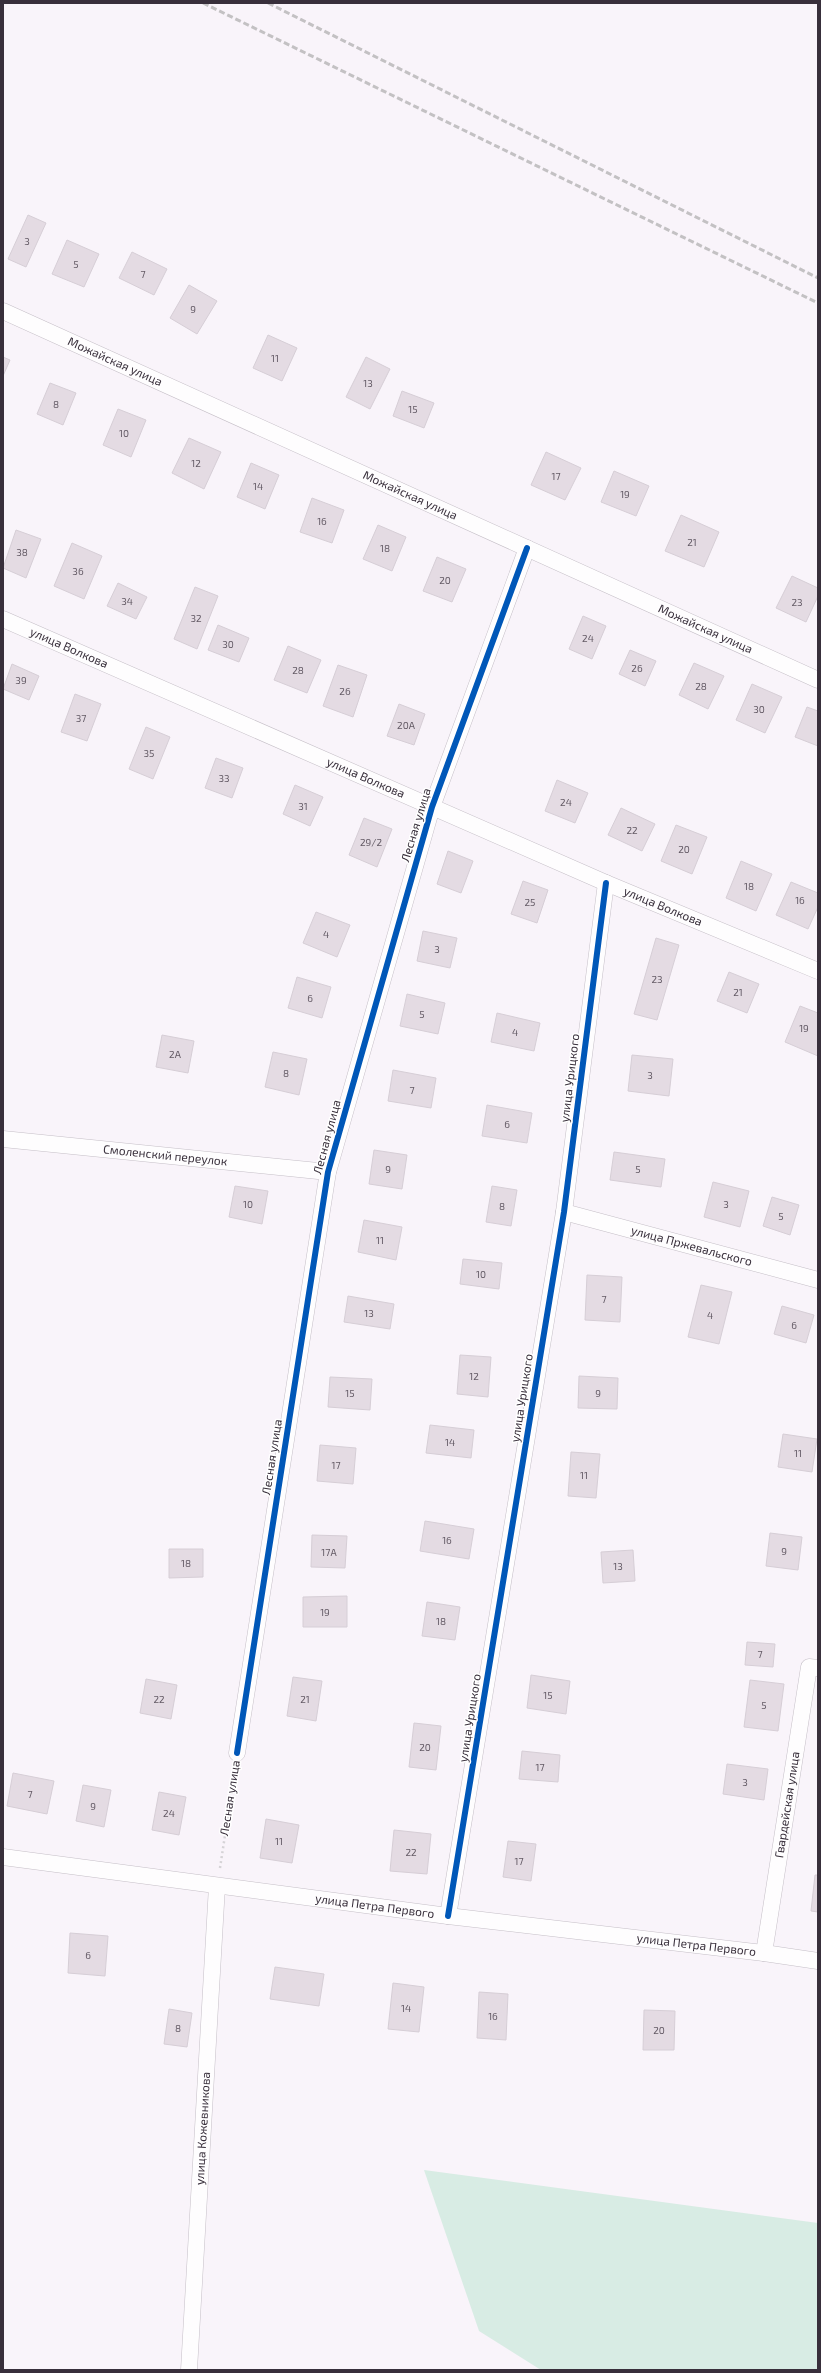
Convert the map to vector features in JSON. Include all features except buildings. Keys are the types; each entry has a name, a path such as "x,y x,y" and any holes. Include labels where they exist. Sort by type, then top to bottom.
{"street":[{"name":"Можайская улица","path":"3,311 818,680"},
{"name":"Лесная улица","path":"237,1754 328,1172 432,807 527,548"},
{"name":"улица Волкова","path":"3,619 606,883 818,971"},
{"name":"улица Урицкого","path":"448,1916 564,1212 606,883"},
{"name":"Смоленский переулок","path":"3,1139 328,1172"},
{"name":"улица Пржевальского","path":"564,1212 818,1280"},
{"name":"Гвардейская улица","path":"764,1953 809,1667 818,1668"},
{"name":"улица Петра Первого","path":"3,1857 448,1916 764,1953 818,1961"},
{"name":"улица Кожевникова","path":"189,2370 217,1886"}],"green space":[{"path":"424,2170 818,2223 818,2370 541,2370 479,2331"}],"railway":[{"path":"203,3 818,303"},
{"path":"268,3 818,278"}],"cycle path":[{"path":"237,1753 328,1172 432,807 527,548"},
{"path":"448,1916 564,1212 606,883"}]}
